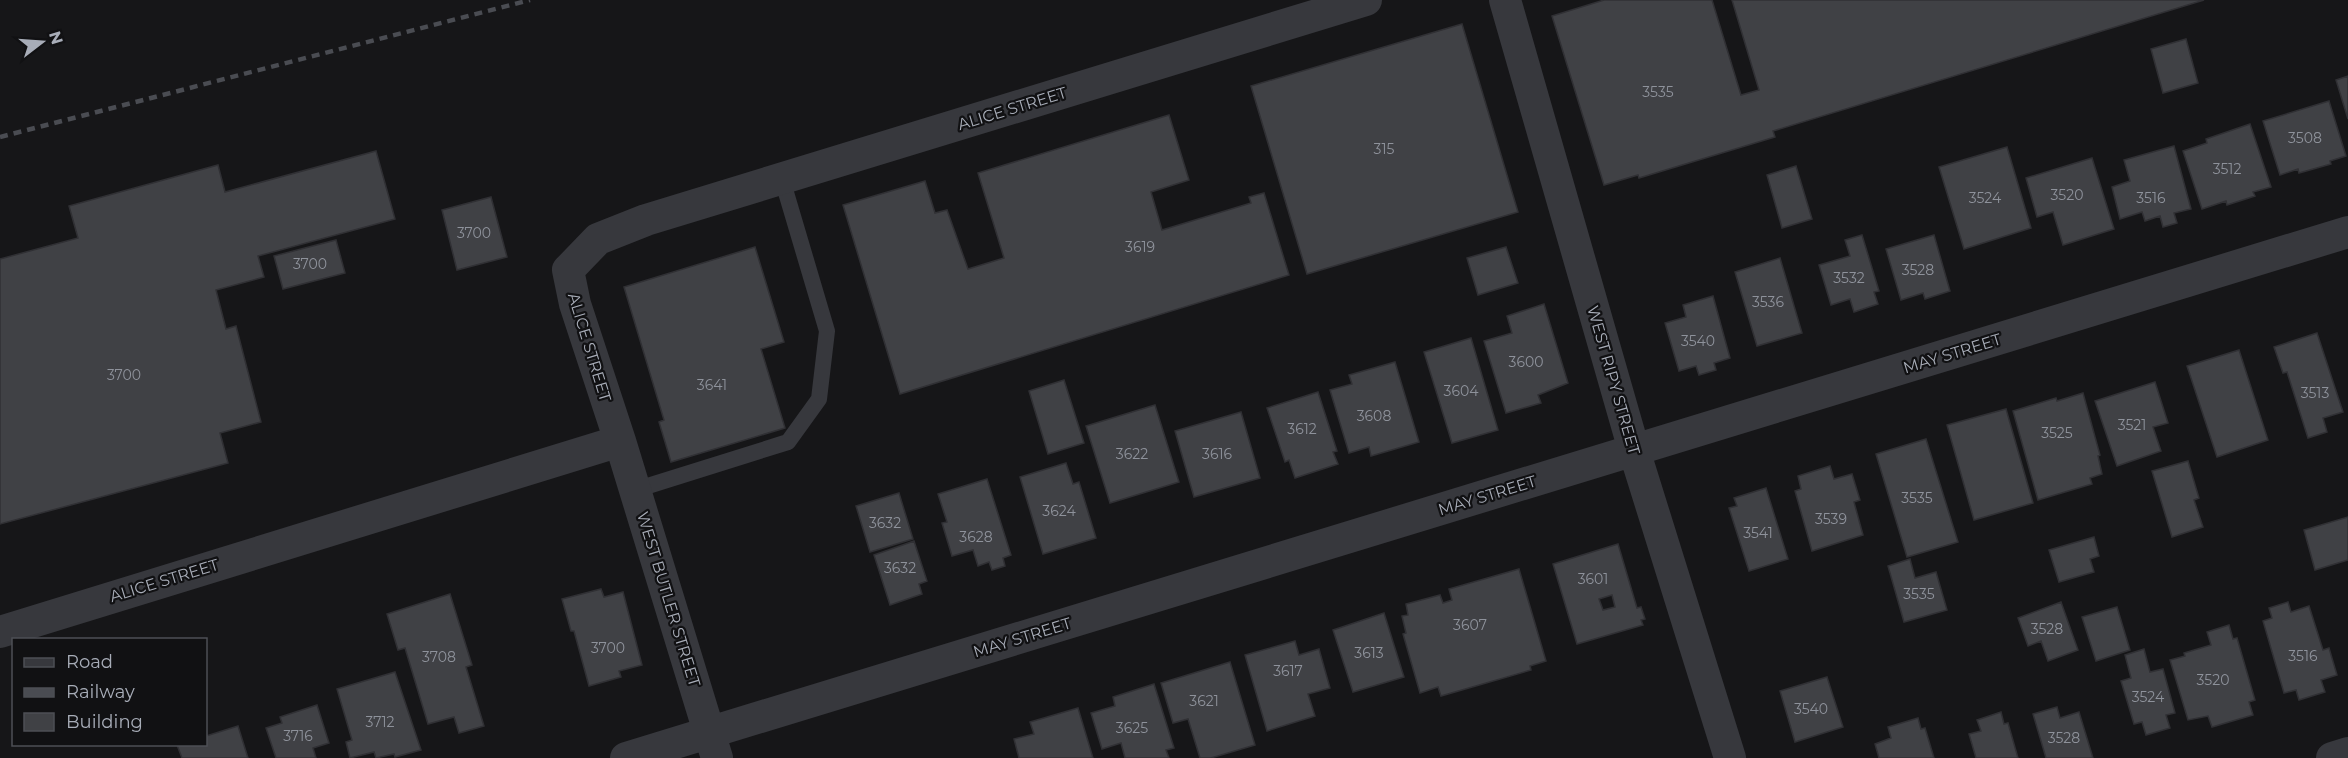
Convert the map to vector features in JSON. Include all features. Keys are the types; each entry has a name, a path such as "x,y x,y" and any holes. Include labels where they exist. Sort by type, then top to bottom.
{"street":[{"name":"ALICE STREET","path":"0,632 620,441 575,304 568,270 598,239 646,220 1366,0"},
{"name":"WEST RIPY STREET","path":"1505,0 1634,450 1730,758"},
{"name":"MAY STREET","path":"626,758 713,745 1634,450 2348,232"},
{"name":"WEST BUTLER STREET","path":"620,441 713,745"},
{"path":"2332,758 2348,753"}],"lane":[{"path":"635,490 788,442 819,399 827,331 782,179"}],"building":[{"path":"1604,0 1712,0 1741,95 1759,90 1732,0 2204,0 1773,131 1775,137 1639,178 1638,175 1604,185 1552,16"},
{"path":"1462,24 1518,212 1307,274 1251,86"},
{"path":"2186,39 2198,83 2163,93 2151,49"},
{"path":"2348,76 2348,119 2336,80"},
{"path":"2329,101 2346,156 2330,161 2331,164 2299,173 2298,169 2280,175 2263,121"},
{"path":"1169,115 1189,180 1151,192 1162,230 1251,203 1249,197 1264,193 1289,275 900,394 843,205 925,181 935,213 947,210 968,269 1004,258 978,173"},
{"path":"2250,124 2271,187 2253,192 2255,196 2227,205 2226,201 2202,209 2183,151 2207,143 2206,139"},
{"path":"2174,146 2191,209 2174,213 2177,223 2163,227 2160,216 2145,221 2142,212 2120,219 2112,187 2130,181 2124,160"},
{"path":"2007,147 2031,228 1964,249 1939,167"},
{"path":"376,151 395,219 258,256 264,277 216,290 226,329 236,326 261,422 220,433 228,463 0,524 0,259 78,238 69,206 218,165 225,192"},
{"path":"2092,158 2114,229 2063,245 2053,212 2037,217 2026,178"},
{"path":"1796,166 1812,219 1782,228 1767,175"},
{"path":"491,197 507,257 457,270 442,210"},
{"path":"1862,235 1879,291 1874,292 1878,304 1854,312 1850,299 1831,305 1819,265 1850,256 1845,240"},
{"path":"1934,235 1950,291 1925,299 1923,293 1901,300 1886,249"},
{"path":"336,240 345,273 283,289 274,256"},
{"path":"755,247 784,342 761,349 785,428 671,462 659,422 664,420 624,287"},
{"path":"1506,247 1518,283 1478,295 1467,258"},
{"path":"1780,258 1802,333 1757,346 1735,272"},
{"path":"1713,296 1730,358 1714,363 1716,370 1699,375 1696,366 1679,371 1665,323 1686,317 1683,305"},
{"path":"1544,304 1568,383 1538,395 1541,403 1506,413 1484,341 1512,333 1507,316"},
{"path":"2317,333 2343,412 2323,418 2327,432 2308,438 2287,372 2283,373 2274,347"},
{"path":"1471,338 1498,430 1452,443 1424,352"},
{"path":"2239,350 2268,440 2217,457 2187,366"},
{"path":"1395,362 1419,442 1371,456 1369,447 1349,453 1330,390 1352,384 1349,375"},
{"path":"1064,380 1084,443 1048,454 1029,391"},
{"path":"2155,382 2168,423 2153,427 2161,451 2117,466 2095,401"},
{"path":"1318,392 1337,451 1333,452 1338,464 1295,478 1289,460 1285,462 1267,408"},
{"path":"2083,393 2100,455 2098,456 2102,474 2090,478 2092,484 2038,500 2013,411 2056,398 2057,401"},
{"path":"1155,405 1179,482 1110,503 1086,426"},
{"path":"2006,409 2033,503 1974,520 1947,425"},
{"path":"1241,412 1260,478 1194,497 1175,431"},
{"path":"1926,439 1958,542 1907,557 1876,454"},
{"path":"2188,461 2199,498 2194,500 2203,527 2172,537 2152,471"},
{"path":"1066,463 1073,484 1079,482 1096,538 1043,554 1020,477"},
{"path":"1830,466 1834,479 1852,474 1860,500 1854,502 1863,535 1812,551 1795,491 1801,489 1798,476"},
{"path":"987,479 1011,555 1003,558 1005,566 992,570 989,562 978,566 973,550 952,556 942,523 947,522 938,494"},
{"path":"1766,488 1788,559 1749,571 1729,508 1737,506 1734,498"},
{"path":"899,493 913,539 870,552 856,506"},
{"path":"2348,517 2348,560 2315,570 2304,530"},
{"path":"2094,537 2099,556 2090,559 2094,572 2059,582 2049,550"},
{"path":"914,541 927,581 919,584 922,594 890,605 874,555"},
{"path":"1618,544 1637,608 1641,607 1645,619 1641,620 1643,625 1577,644 1553,564","holes":["1612,595 1615,607 1603,610 1599,599"]},
{"path":"1910,559 1915,578 1936,572 1947,610 1904,622 1888,566"},
{"path":"1519,569 1546,661 1530,666 1531,670 1441,696 1438,687 1420,693 1403,634 1406,633 1402,616 1408,615 1406,604 1440,595 1443,603 1452,600 1449,589"},
{"path":"601,589 604,597 623,592 642,665 619,671 621,677 589,686 574,631 571,631 562,599"},
{"path":"450,594 472,665 466,667 484,726 459,733 454,717 428,724 405,648 398,650 387,614"},
{"path":"2061,602 2078,650 2048,661 2041,641 2028,646 2018,618"},
{"path":"2288,602 2291,612 2309,606 2323,650 2329,648 2337,675 2321,680 2325,692 2299,700 2296,690 2284,693 2263,621 2272,618 2269,608"},
{"path":"2117,607 2130,650 2096,661 2082,617"},
{"path":"1384,613 1404,677 1353,692 1333,630"},
{"path":"2229,625 2233,639 2237,638 2255,700 2249,702 2253,715 2212,727 2208,716 2188,720 2170,660 2211,645 2207,632"},
{"path":"1295,641 1299,655 1319,649 1330,688 1308,694 1315,716 1267,731 1245,655"},
{"path":"2144,649 2150,672 2163,669 2175,713 2166,715 2170,728 2146,735 2142,722 2134,724 2121,681 2131,678 2125,655"},
{"path":"1230,662 1255,745 1211,758 1200,758 1188,719 1173,723 1161,683"},
{"path":"395,672 421,750 395,757 394,754 376,758 374,752 350,758 346,742 352,740 337,689"},
{"path":"1827,677 1843,727 1795,742 1780,691"},
{"path":"1154,684 1174,748 1166,750 1169,758 1125,758 1121,743 1102,749 1091,713 1115,706 1113,697"},
{"path":"317,705 329,743 313,748 316,758 276,758 266,728 282,723 280,717"},
{"path":"2057,707 2060,718 2079,712 2093,758 2046,758 2033,714"},
{"path":"1078,708 1093,758 1019,758 1014,739 1034,734 1030,722"},
{"path":"2001,712 2004,724 2008,723 2018,758 1976,758 1969,734 1981,731 1977,720"},
{"path":"1918,718 1921,729 1925,728 1934,758 1879,758 1875,744 1891,738 1888,727"},
{"path":"238,726 248,758 182,758 177,746 207,746 207,736"}],"railway":[{"path":"0,137 530,0"}]}
